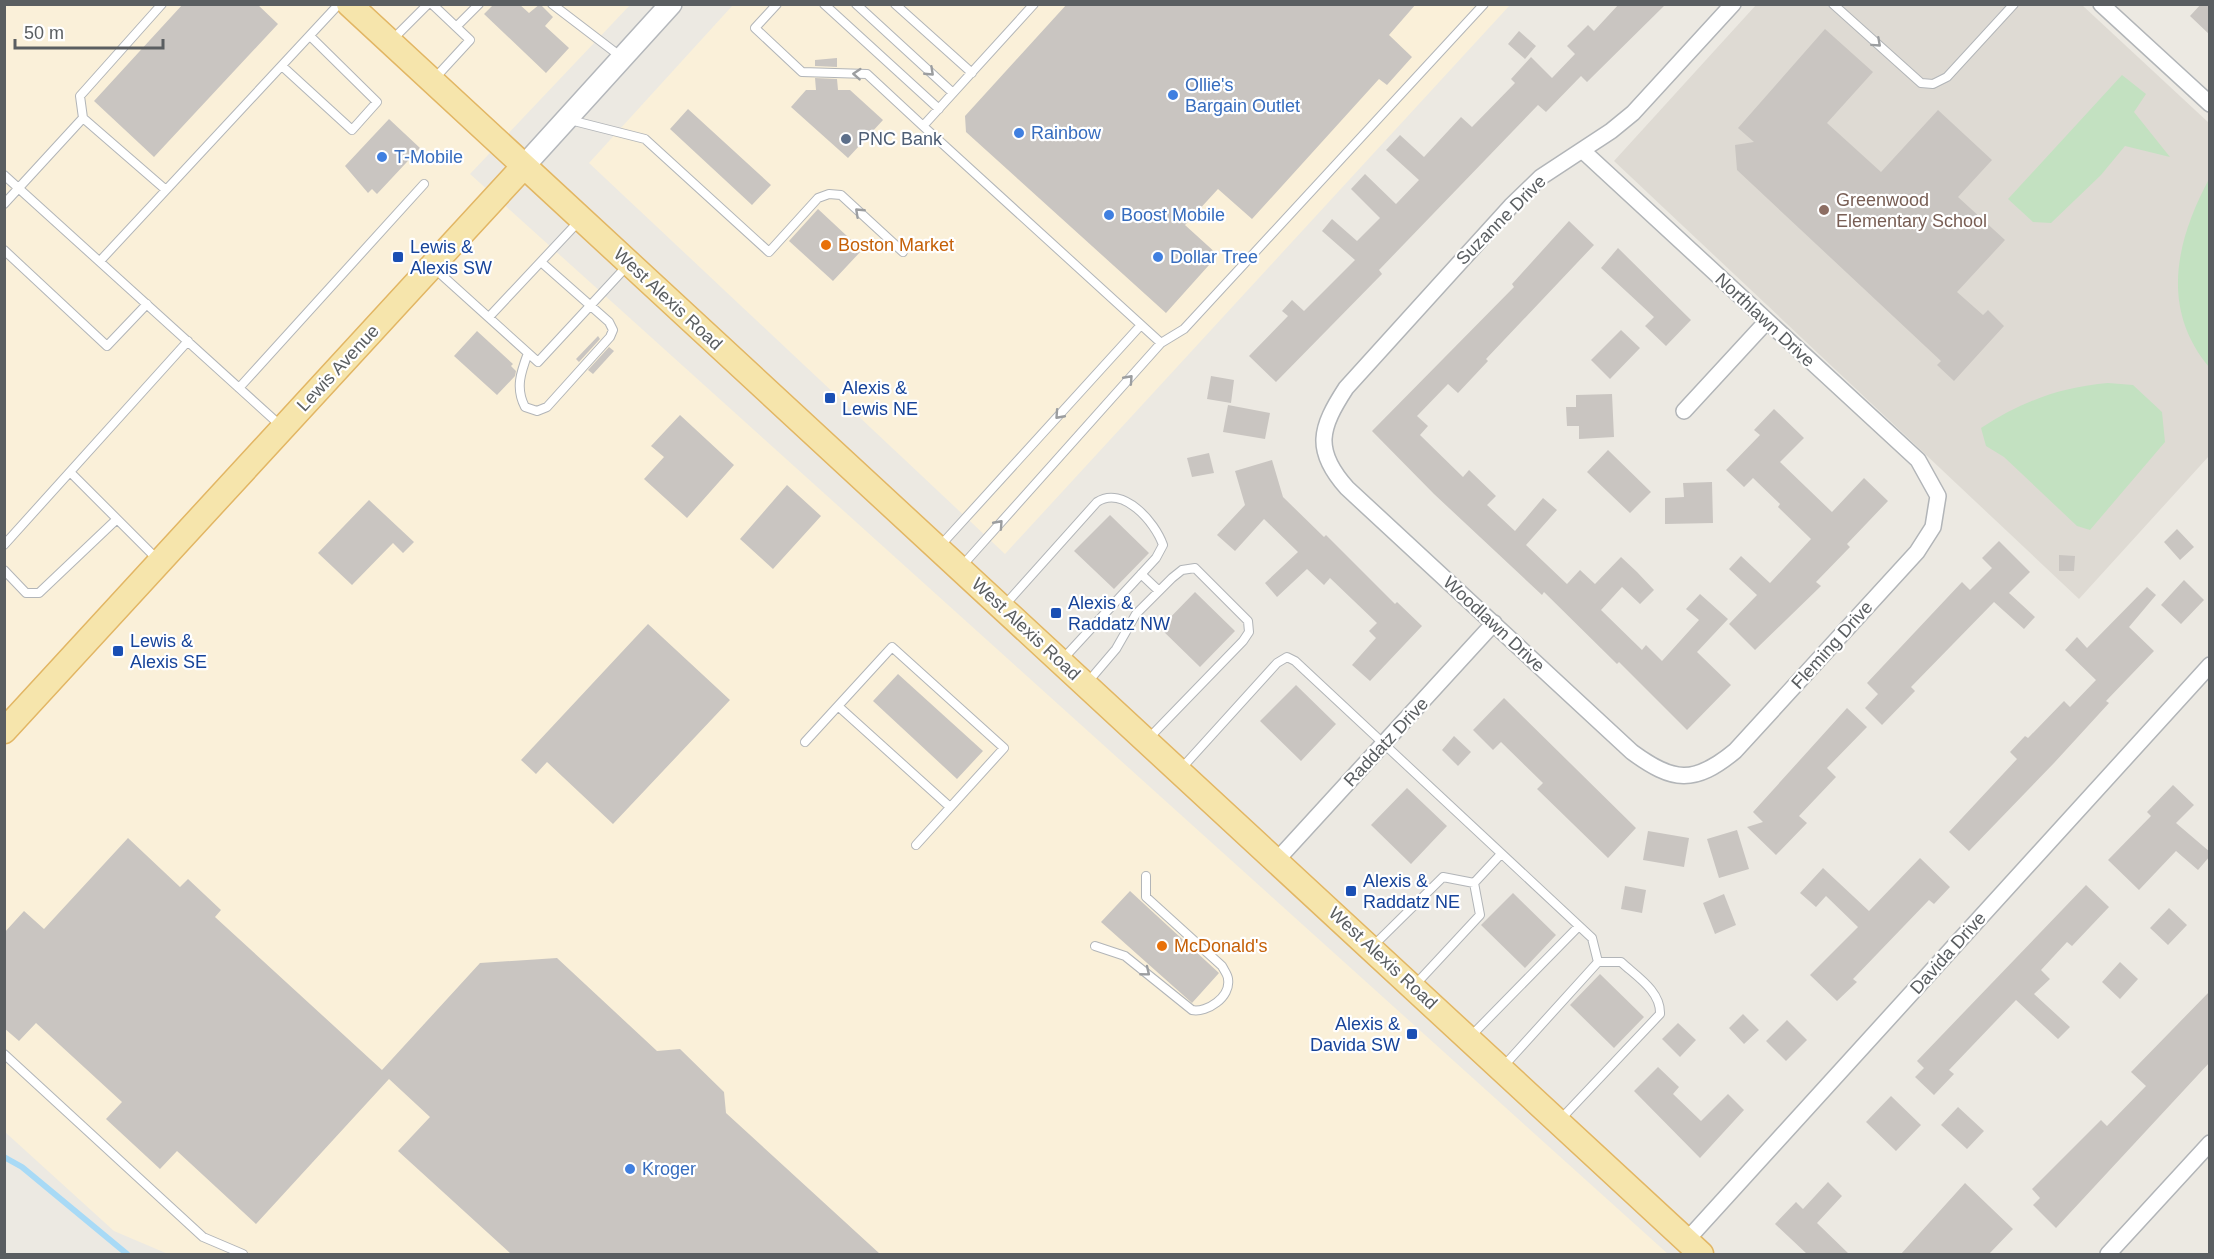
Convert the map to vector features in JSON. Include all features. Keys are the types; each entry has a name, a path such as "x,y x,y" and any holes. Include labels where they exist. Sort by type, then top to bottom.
{"main road":[{"name":"West Alexis Road","path":"349,4 1180,770 1693,1248"},
{"name":"Lewis Avenue","path":"4,731 567,119 622,58 663,7"}],"street":[{"name":"Suzanne Drive","path":"1324,435 1329,414 1346,388 1511,206 1541,177 1582,151 1633,113 1733,4"},
{"path":"2101,4 2210,104"},
{"name":"Northlawn Drive","path":"1582,151 1918,460 1938,496"},
{"path":"1684,411 1767,321"},
{"name":"Woodlawn Drive","path":"1324,435 1330,470 1347,488 1640,758 1657,770 1676,775 1698,775"},
{"name":"Fleming Drive","path":"1698,775 1717,766 1735,751 1917,552 1933,527 1938,496"},
{"name":"Raddatz Drive","path":"1277,860 1494,623"},
{"name":"Davida Drive","path":"1693,1248 2210,665"},
{"path":"2108,1254 2210,1143"}],"lane":[{"path":"162,4 80,96 83,118 166,190"},
{"path":"100,261 339,4"},
{"path":"390,42 430,4 456,27 470,40 432,81"},
{"path":"456,27 479,4"},
{"path":"552,4 622,58"},
{"path":"777,4 755,28 802,72 867,74 1161,343"},
{"path":"824,4 939,109"},
{"path":"856,4 953,93"},
{"path":"895,4 972,73"},
{"path":"923,126 1034,4"},
{"path":"960,568 1161,343 1184,329 1484,4"},
{"path":"1833,4 1921,83 1933,84 1947,77 2014,4"},
{"path":"282,66 352,130 377,102 310,36"},
{"path":"4,204 83,118"},
{"path":"567,119 645,139 769,252 818,198 830,194 841,195 903,252"},
{"path":"4,175 283,428"},
{"path":"239,388 423,184"},
{"path":"489,317 581,219"},
{"path":"4,250 107,346 147,304"},
{"path":"528,353 520,376 519,395 525,407 537,411 547,407 610,337 613,330 609,322 541,262"},
{"path":"432,266 538,362 630,263"},
{"path":"938,548 1141,325"},
{"path":"4,545 188,341"},
{"path":"70,472 160,562"},
{"path":"1003,608 1097,501 1104,497 1117,496 1132,506 1157,529 1163,545 1156,558 1061,661"},
{"path":"4,570 26,592 39,593 117,519"},
{"path":"1086,684 1116,650 1136,614 1182,570 1195,568 1248,621 1249,632 1244,641 1147,740"},
{"path":"1141,574 1159,591"},
{"path":"805,742 892,646 1004,748 916,845"},
{"path":"1180,770 1277,663 1287,657 1295,661 1592,938 1598,962"},
{"path":"838,706 950,807"},
{"path":"1474,884 1501,854"},
{"path":"1095,946 1125,956 1192,1010 1200,1012 1209,1008 1227,990 1228,979 1222,966 1146,897 1146,876"},
{"path":"1371,948 1443,877 1474,884"},
{"path":"1413,987 1480,915 1474,884"},
{"path":"1469,1038 1579,926"},
{"path":"1501,1069 1598,962 1621,962 1654,994 1660,1003 1660,1014 1558,1122"},
{"path":"4,1054 203,1237 243,1254"}],"shaded area":[{"path":"5,5 630,5 470,174 1668,1254 168,1254 114,1231 5,1132"},
{"path":"733,5 1510,5 1005,554 589,163"},
{"path":"1756,5 2082,5 2209,123 2209,456 2079,599 1614,161"}],"green space":[{"path":"2122,75 2146,94 2134,112 2170,157 2125,146 2101,175 2051,223 2033,222 2008,199"},
{"path":"2209,179 2209,367 2194,345 2184,321 2179,298 2178,274 2188,226"},
{"path":"2108,383 2133,385 2162,412 2165,442 2090,530 2077,526 2004,457 1986,446 1981,428 2026,403 2042,397 2074,388"}],"building":[{"path":"183,4 257,4 278,24 154,157 94,101"},
{"path":"494,4 519,4 529,13 540,4 553,17 545,26 569,48 546,73 484,14"},
{"path":"1067,4 1416,4 1389,35 1412,57 1387,85 1379,79 1252,219 1218,189 1185,225 1218,255 1166,313 966,132 965,116"},
{"path":"1619,4 1666,4 1587,82 1581,76 1546,112 1538,105 1379,270 1382,274 1276,382 1249,356 1288,316 1282,311 1292,300 1304,311 1355,260 1322,231 1332,219 1357,241 1380,218 1351,189 1365,174 1396,204 1419,180 1386,150 1400,135 1424,157 1461,117 1472,127 1515,83 1511,79 1531,57 1552,78 1575,54 1567,46 1588,25 1594,31"},
{"path":"2201,4 2210,4 2210,35 2190,16"},
{"name":"Greenwood Elementary School","path":"1825,29 1873,72 1827,123 1881,172 1938,110 1992,160 1958,197 2005,240 1957,292 1983,315 1988,310 2004,326 1954,381 1937,365 1941,361 1737,170 1735,145 1754,142 1738,128"},
{"path":"1519,31 1536,46 1525,59 1508,44"},
{"path":"837,58 837,67 815,66 815,60"},
{"name":"PNC Bank","path":"815,78 837,79 838,90 850,90 883,120 848,158 791,107 806,90 816,90"},
{"path":"688,109 771,185 752,205 670,129"},
{"name":"T-Mobile","path":"389,119 420,148 377,194 372,189 368,193 345,166"},
{"name":"Boston Market","path":"818,209 862,250 833,281 789,241"},
{"path":"1569,221 1594,245 1486,359 1488,361 1458,393 1448,384 1417,416 1428,426 1420,435 1463,477 1469,470 1496,496 1487,505 1515,531 1543,498 1557,510 1526,545 1567,584 1580,570 1595,584 1621,557 1637,572 1654,590 1640,604 1622,587 1601,610 1642,650 1646,645 1662,661 1699,620 1686,609 1700,594 1728,619 1697,652 1731,685 1687,730 1544,592 1542,595 1434,494 1372,431 1514,287 1512,284"},
{"path":"1618,248 1691,320 1666,346 1645,326 1654,317 1601,268"},
{"path":"1621,330 1640,348 1610,379 1591,360"},
{"path":"477,331 513,364 511,366 516,371 515,376 497,395 454,356"},
{"path":"598,336 600,339 579,362 576,359"},
{"path":"609,347 614,351 593,374 588,370"},
{"path":"1211,376 1234,380 1231,403 1207,399"},
{"path":"1612,394 1614,437 1579,439 1579,426 1567,426 1566,407 1576,407 1576,395"},
{"path":"1228,405 1270,413 1265,439 1223,432"},
{"path":"1774,409 1804,438 1780,462 1832,512 1864,478 1888,501 1847,544 1850,547 1816,582 1821,586 1755,650 1729,624 1757,595 1729,569 1741,556 1770,583 1811,539 1778,507 1780,504 1753,478 1744,487 1726,470 1760,435 1754,430"},
{"path":"680,415 734,465 687,518 644,479 664,457 651,446"},
{"path":"1608,450 1651,492 1630,513 1587,472"},
{"path":"1209,453 1214,473 1192,477 1187,458"},
{"path":"1272,460 1283,497 1324,537 1326,535 1395,604 1397,602 1422,626 1370,681 1352,665 1376,638 1369,631 1377,623 1330,578 1324,585 1307,569 1277,597 1265,583 1298,552 1264,519 1235,551 1217,535 1245,505 1235,471"},
{"path":"1712,482 1713,523 1665,524 1665,498 1684,497 1683,483"},
{"path":"787,485 821,516 773,569 740,539"},
{"path":"369,500 414,542 403,553 393,543 352,585 318,553"},
{"path":"1110,515 1149,553 1114,589 1074,551"},
{"path":"2177,529 2194,547 2180,560 2164,542"},
{"path":"1999,541 2030,572 2009,593 2035,617 2024,629 1994,602 1911,687 1915,691 1882,725 1865,708 1878,694 1867,683 1962,582 1970,590 1992,568 1982,558"},
{"path":"2059,555 2075,556 2074,571 2059,571"},
{"path":"2184,580 2204,600 2181,624 2161,605"},
{"path":"2147,587 2156,595 2129,627 2154,651 2106,701 2109,703 2054,763 1969,851 1949,832 2017,759 2010,752 2025,736 2028,738 2064,701 2070,707 2096,680 2065,650 2077,637 2087,648"},
{"path":"1195,592 1235,631 1200,667 1160,628"},
{"path":"648,624 730,700 613,824 547,762 536,774 521,760"},
{"path":"898,674 983,751 957,779 873,701"},
{"path":"1296,685 1336,724 1301,761 1260,721"},
{"path":"1504,698 1636,828 1608,858 1537,789 1543,783 1501,742 1493,750 1473,730"},
{"path":"1847,708 1867,727 1827,768 1836,777 1799,816 1807,823 1776,855 1747,827 1763,822 1753,812"},
{"path":"1454,736 1471,752 1458,766 1442,750"},
{"path":"2173,785 2194,805 2176,823 2210,852 2210,856 2198,870 2176,851 2139,890 2108,860 2151,816 2147,812"},
{"path":"1407,788 1447,826 1411,864 1371,825"},
{"path":"1737,830 1749,869 1719,878 1707,839"},
{"path":"1648,831 1689,838 1684,867 1643,860"},
{"path":"128,838 180,887 188,879 221,910 215,917 382,1070 480,963 557,958 657,1051 680,1049 724,1092 726,1113 880,1254 511,1254 398,1151 430,1117 389,1079 256,1224 177,1151 160,1169 106,1119 122,1102 36,1023 19,1041 4,1028 4,933 24,911 44,929"},
{"path":"1920,858 1950,887 1934,904 1929,900 1853,979 1857,982 1837,1001 1810,975 1858,927 1826,896 1816,907 1800,893 1823,868 1869,911"},
{"path":"2086,885 2109,907 2072,946 2067,942 2041,970 2050,979 2034,994 2070,1027 2058,1039 2016,1000 1949,1070 1954,1074 1934,1095 1915,1077 1924,1068 1917,1061"},
{"path":"1625,886 1646,890 1642,913 1621,909"},
{"name":"McDonald's","path":"1130,891 1219,973 1192,1003 1101,922"},
{"path":"1513,893 1556,935 1525,968 1481,925"},
{"path":"1724,894 1736,925 1715,934 1703,903"},
{"path":"2169,908 2187,925 2168,945 2150,928"},
{"path":"2120,962 2138,979 2120,999 2102,982"},
{"path":"1600,974 1644,1017 1614,1048 1570,1005"},
{"path":"2210,991 2210,1062 2056,1228 2033,1205 2040,1198 2032,1189 2101,1120 2107,1126 2146,1086 2131,1072"},
{"path":"1743,1014 1759,1030 1744,1044 1729,1028"},
{"path":"1787,1020 1807,1040 1786,1061 1766,1041"},
{"path":"1678,1023 1696,1040 1680,1057 1662,1039"},
{"path":"1658,1067 1679,1087 1673,1094 1701,1121 1728,1094 1744,1110 1700,1158 1634,1091"},
{"path":"1891,1096 1921,1125 1896,1151 1866,1122"},
{"path":"1958,1107 1984,1131 1967,1149 1941,1125"},
{"path":"1828,1182 1842,1196 1817,1223 1849,1254 1807,1254 1775,1224 1796,1202 1803,1209"},
{"path":"1965,1183 2013,1229 1989,1254 1901,1254"}],"waterway":[{"path":"4,1157 22,1167 127,1254"}],"place":[{"name":"Ollie's Bargain Outlet","path":"1173,95"},
{"name":"Rainbow","path":"1019,133"},
{"name":"PNC Bank","path":"846,139"},
{"name":"T-Mobile","path":"382,157"},
{"name":"Greenwood Elementary School","path":"1824,210"},
{"name":"Boost Mobile","path":"1109,215"},
{"name":"Boston Market","path":"826,245"},
{"name":"Lewis & Alexis SW","path":"398,257"},
{"name":"Dollar Tree","path":"1158,257"},
{"name":"Alexis & Lewis NE","path":"830,398"},
{"name":"Alexis & Raddatz NW","path":"1056,613"},
{"name":"Lewis & Alexis SE","path":"118,651"},
{"name":"Alexis & Raddatz NE","path":"1351,891"},
{"name":"McDonald's","path":"1162,946"},
{"name":"Alexis & Davida SW","path":"1412,1034"},
{"name":"Kroger","path":"630,1169"}]}
